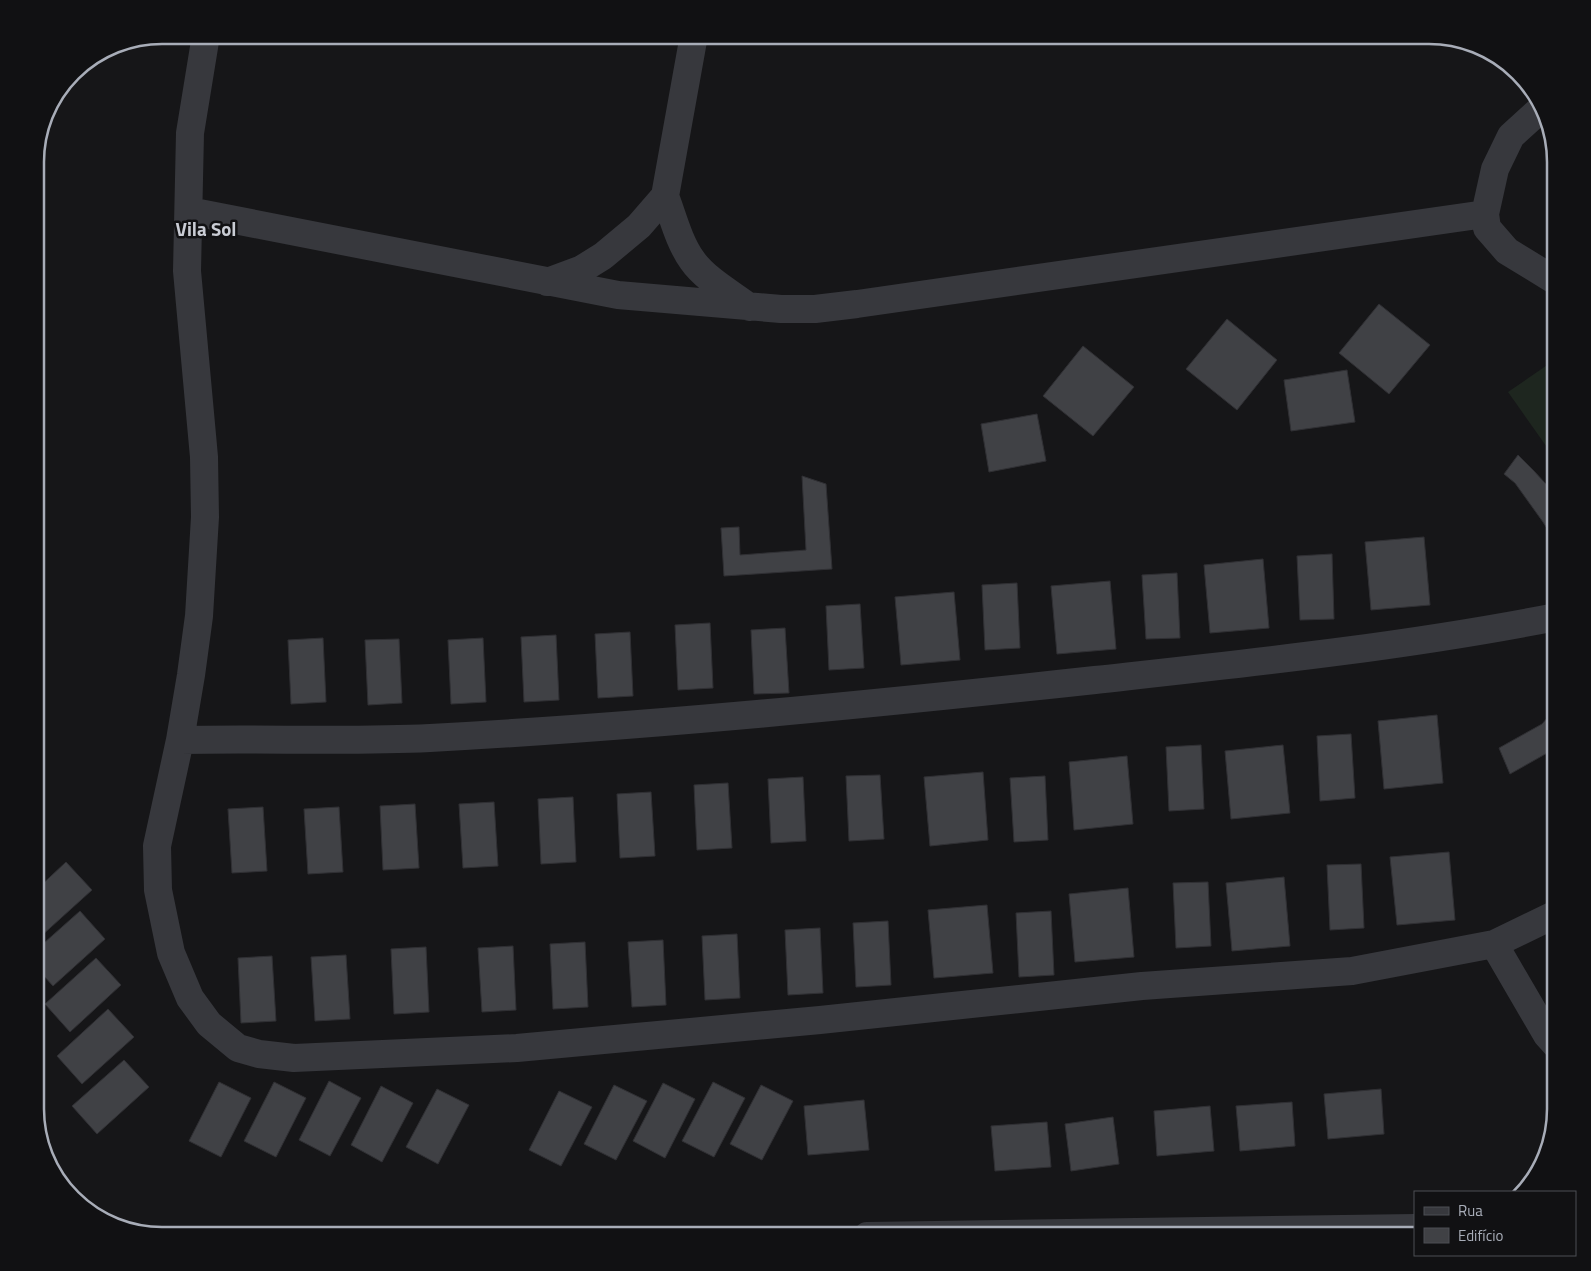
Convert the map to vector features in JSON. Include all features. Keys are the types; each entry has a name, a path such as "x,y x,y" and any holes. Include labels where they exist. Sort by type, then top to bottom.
{"street":[{"path":"205,44 190,133 190,211 187,271 204,457 206,517 199,616 180,740 157,846 158,890 172,953 190,998 209,1024 238,1048 259,1054 294,1058 517,1048 820,1020 1142,986 1352,971 1494,944 1547,918"},
{"path":"547,282 582,268 603,256 640,226 665,196 692,44"},
{"path":"1536,113 1511,136 1494,169 1484,214 1487,228 1507,251 1547,276"},
{"path":"665,196 685,247 693,262 704,273 749,308"},
{"path":"190,211 618,295 749,308 781,309 857,304 1484,214"},
{"path":"180,740 427,738 694,719 890,702 1264,661 1417,641 1547,619"},
{"path":"1494,944 1547,1035"}],"shaded area":[{"path":"1547,365 1547,447 1508,392"}],"building":[{"path":"1379,304 1430,345 1389,394 1339,353"},
{"path":"1227,319 1277,360 1237,410 1186,369"},
{"path":"1083,346 1134,387 1093,436 1043,396"},
{"path":"1347,370 1355,422 1291,431 1284,380"},
{"path":"1037,414 1046,461 989,472 981,424"},
{"path":"1518,455 1547,485 1547,528 1515,483 1504,474"},
{"path":"802,476 826,484 832,569 724,576 721,528 739,527 740,555 806,550"},
{"path":"1424,537 1430,605 1371,610 1365,542"},
{"path":"1332,554 1334,619 1300,620 1297,556"},
{"path":"1263,559 1269,628 1210,633 1204,565"},
{"path":"1177,573 1180,638 1146,639 1142,575"},
{"path":"1110,581 1116,649 1057,654 1051,586"},
{"path":"1017,583 1020,648 985,650 982,585"},
{"path":"954,592 960,660 901,665 895,597"},
{"path":"860,604 864,668 829,670 826,606"},
{"path":"710,623 713,688 678,690 675,625"},
{"path":"785,628 789,693 754,694 751,630"},
{"path":"630,632 633,696 598,698 595,634"},
{"path":"556,635 559,700 524,702 521,637"},
{"path":"323,638 326,702 291,704 288,640"},
{"path":"483,638 486,702 451,704 448,640"},
{"path":"399,639 402,703 368,705 365,640"},
{"path":"1437,715 1443,783 1384,789 1378,721"},
{"path":"1547,718 1547,753 1510,774 1499,748 1542,724"},
{"path":"1351,734 1355,798 1320,801 1317,736"},
{"path":"1201,745 1204,809 1169,811 1166,747"},
{"path":"1283,745 1290,813 1231,819 1225,751"},
{"path":"1127,756 1133,824 1074,830 1069,762"},
{"path":"983,772 988,840 930,846 924,777"},
{"path":"880,775 884,839 849,841 846,776"},
{"path":"1045,776 1048,840 1014,842 1010,778"},
{"path":"803,777 806,841 771,843 768,779"},
{"path":"728,783 732,848 697,850 694,785"},
{"path":"651,792 655,856 620,858 617,794"},
{"path":"573,797 576,862 541,864 538,799"},
{"path":"494,802 498,866 463,868 459,804"},
{"path":"415,804 419,868 383,870 380,806"},
{"path":"263,807 267,871 232,873 228,809"},
{"path":"339,807 343,872 308,874 304,809"},
{"path":"1449,852 1455,920 1397,925 1390,857"},
{"path":"66,862 92,890 44,933 44,883"},
{"path":"1361,864 1364,928 1330,930 1327,865"},
{"path":"1284,877 1290,946 1232,951 1226,883"},
{"path":"1208,882 1211,946 1176,948 1173,883"},
{"path":"1128,888 1134,957 1075,962 1069,894"},
{"path":"987,905 993,973 934,978 928,910"},
{"path":"80,911 105,939 53,986 44,976 44,943"},
{"path":"1051,911 1054,975 1019,977 1016,913"},
{"path":"888,921 891,985 856,987 853,923"},
{"path":"820,928 823,993 788,995 785,930"},
{"path":"737,934 740,998 705,1000 702,936"},
{"path":"663,940 666,1005 632,1007 628,942"},
{"path":"585,942 588,1007 553,1009 550,944"},
{"path":"513,946 516,1010 482,1012 478,948"},
{"path":"426,947 429,1012 394,1014 391,949"},
{"path":"346,955 350,1019 315,1021 311,957"},
{"path":"272,956 276,1021 241,1023 238,958"},
{"path":"96,958 121,985 70,1032 45,1004"},
{"path":"108,1009 134,1037 82,1084 57,1056"},
{"path":"124,1060 149,1087 97,1134 72,1106"},
{"path":"329,1081 361,1098 330,1156 299,1140"},
{"path":"219,1082 251,1098 221,1157 189,1141"},
{"path":"274,1082 306,1098 276,1157 244,1141"},
{"path":"713,1082 745,1098 714,1157 682,1141"},
{"path":"663,1083 695,1099 665,1158 633,1141"},
{"path":"614,1085 647,1101 616,1160 584,1144"},
{"path":"761,1085 793,1101 762,1160 730,1144"},
{"path":"381,1086 413,1103 382,1162 351,1145"},
{"path":"437,1089 469,1105 438,1164 406,1147"},
{"path":"1381,1089 1384,1134 1328,1139 1324,1094"},
{"path":"559,1091 592,1107 561,1166 529,1150"},
{"path":"864,1100 869,1150 808,1155 804,1106"},
{"path":"1292,1102 1295,1146 1240,1151 1236,1106"},
{"path":"1210,1106 1214,1151 1157,1156 1154,1111"},
{"path":"1113,1117 1119,1164 1071,1171 1065,1124"},
{"path":"1047,1122 1051,1167 995,1171 991,1126"}],"district":[{"name":"Vila Sol","path":"206,228"}]}
